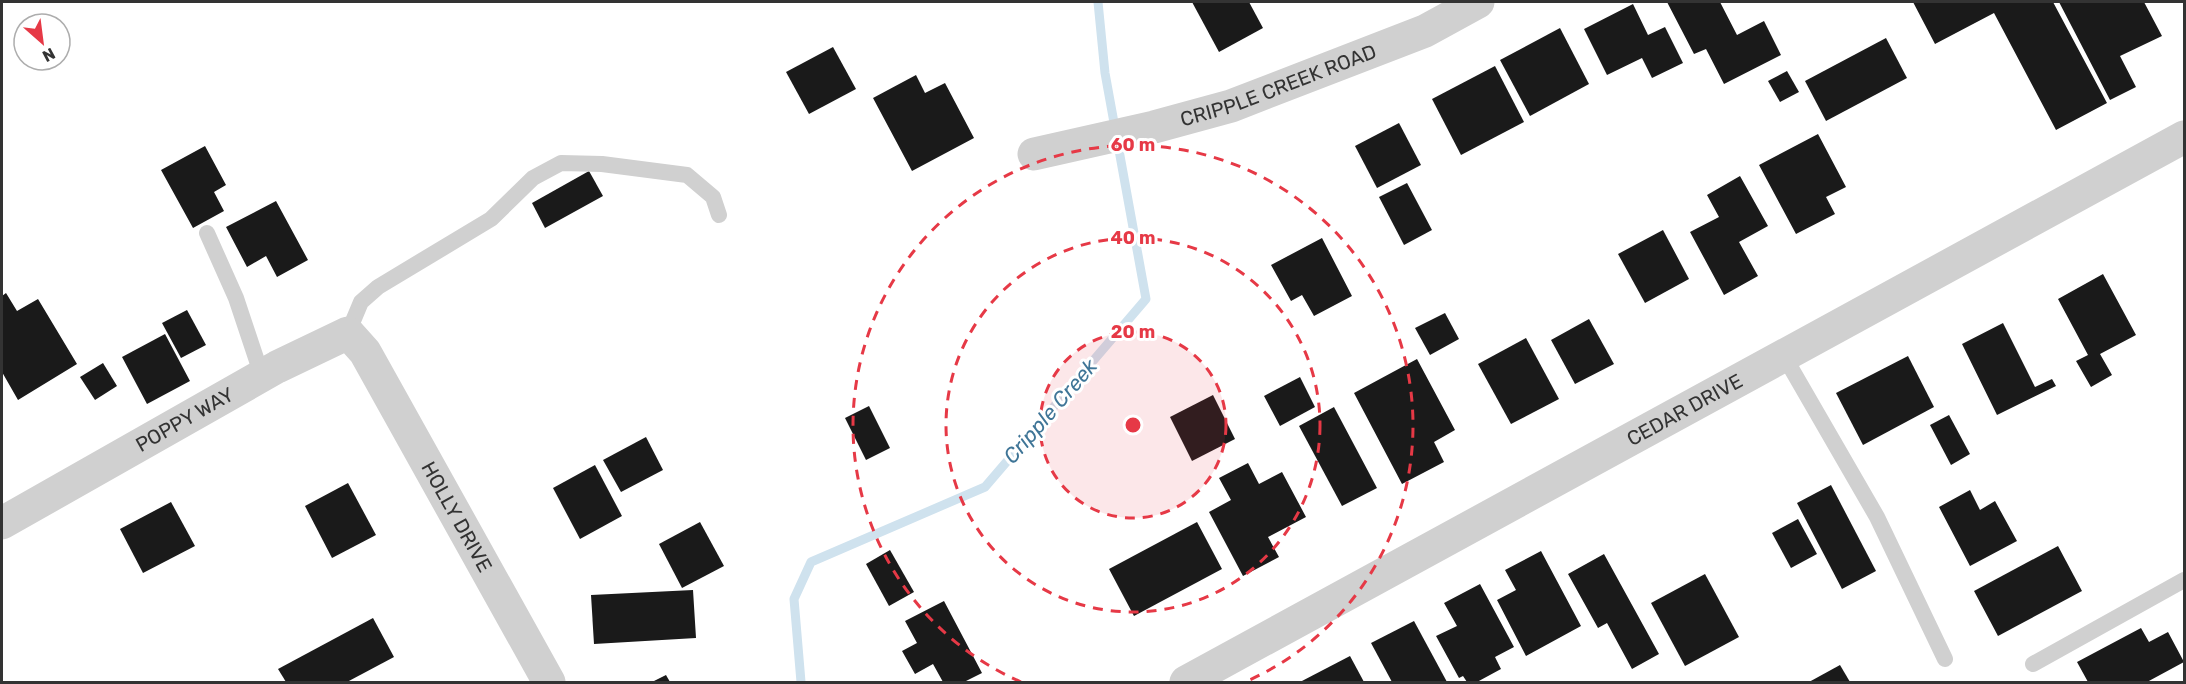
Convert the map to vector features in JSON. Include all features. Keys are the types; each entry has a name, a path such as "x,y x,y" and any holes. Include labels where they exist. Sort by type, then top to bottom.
{"street":[{"name":"CRIPPLE CREEK ROAD","path":"1034,154 1154,127 1231,106 1425,31 1478,2"},
{"name":"CEDAR DRIVE","path":"1186,682 2184,137"},
{"name":"POPPY WAY","path":"2,523 262,376 357,342"},
{"name":"HOLLY DRIVE","path":"357,342 549,682"}],"lane":[{"path":"357,342 361,302 378,287 491,219 533,178 561,163 603,164 687,175 713,197 719,215"},
{"path":"207,233 236,298 262,376"},
{"path":"1784,356 1877,518 1945,659"},
{"path":"2033,664 2184,580"}],"building":[{"path":"1192,2 1249,2 1263,28 1219,52"},
{"path":"1667,2 1720,2 1737,35 1764,21 1781,55 1724,84 1706,49 1694,54"},
{"path":"1913,2 2053,2 2107,103 2056,130 1994,13 1935,44"},
{"path":"2059,2 2144,2 2162,36 2120,56 2136,87 2110,100"},
{"path":"1633,4 1648,35 1665,27 1683,63 1652,78 1642,58 1607,75 1584,29"},
{"path":"1560,28 1589,84 1530,116 1500,60"},
{"path":"1886,38 1907,78 1826,121 1805,81"},
{"path":"833,47 856,89 809,114 786,72"},
{"path":"1495,66 1524,122 1461,155 1432,99"},
{"path":"1787,71 1799,92 1780,102 1768,81"},
{"path":"916,75 925,93 945,83 974,138 912,171 873,98"},
{"path":"1399,123 1421,165 1377,188 1355,146"},
{"path":"1818,134 1846,187 1826,197 1835,214 1796,234 1759,165"},
{"path":"205,146 226,185 214,192 224,211 193,228 161,170"},
{"path":"589,171 603,196 545,228 532,203"},
{"path":"1740,176 1768,226 1739,242 1758,276 1724,295 1690,232 1719,217 1707,195"},
{"path":"1407,183 1432,230 1404,245 1379,197"},
{"path":"276,201 308,260 277,277 266,256 247,267 226,227"},
{"path":"1663,230 1689,279 1645,303 1618,254"},
{"path":"1322,238 1352,296 1314,316 1302,295 1291,301 1271,265"},
{"path":"2103,274 2136,335 2100,354 2112,375 2091,387 2076,361 2088,355 2058,299"},
{"path":"6,293 17,311 38,299 77,364 18,400 2,372 2,296"},
{"path":"187,310 206,345 181,358 162,323"},
{"path":"1445,313 1459,339 1430,355 1415,328"},
{"path":"1589,319 1614,364 1575,384 1551,340"},
{"path":"2003,323 2035,387 2052,379 2056,386 1997,415 1962,344"},
{"path":"165,334 190,381 147,404 122,357"},
{"path":"1526,338 1559,399 1511,424 1478,364"},
{"path":"1908,356 1934,407 1863,445 1836,393"},
{"path":"1417,359 1455,430 1434,442 1444,462 1402,484 1354,393"},
{"path":"103,363 117,386 95,400 80,377"},
{"path":"1300,377 1315,407 1280,426 1264,396"},
{"path":"1213,395 1235,439 1192,461 1170,417"},
{"path":"869,406 890,448 866,460 845,418"},
{"path":"1334,407 1377,488 1342,506 1299,426"},
{"path":"1949,415 1970,454 1951,465 1930,425"},
{"path":"646,437 663,470 621,492 603,460"},
{"path":"1248,463 1259,484 1282,472 1306,517 1268,537 1279,557 1243,576 1209,512 1231,500 1219,478"},
{"path":"595,465 622,516 580,539 553,488"},
{"path":"348,483 376,535 332,558 305,506"},
{"path":"1831,485 1876,571 1842,589 1797,503"},
{"path":"1970,490 1980,510 1995,501 2017,541 1970,566 1939,507"},
{"path":"171,502 195,546 143,573 120,529"},
{"path":"1798,519 1817,554 1791,568 1772,533"},
{"path":"700,522 724,566 682,588 659,544"},
{"path":"1197,522 1222,569 1134,616 1109,569"},
{"path":"2058,546 2082,591 1998,636 1974,591"},
{"path":"890,550 914,592 889,606 866,564"},
{"path":"1541,551 1581,626 1526,656 1497,600 1516,590 1505,570"},
{"path":"1604,554 1659,654 1632,669 1607,623 1598,628 1568,574"},
{"path":"1705,574 1739,637 1685,666 1651,603"},
{"path":"1480,584 1514,647 1495,657 1501,669 1477,682 1467,682 1463,676 1459,678 1436,636 1457,626 1444,603"},
{"path":"693,590 696,638 594,644 591,595"},
{"path":"944,601 982,673 964,682 943,682 933,664 915,674 902,651 917,643 905,621"},
{"path":"373,618 394,657 347,682 286,682 278,669"},
{"path":"1414,621 1447,682 1392,682 1371,643"},
{"path":"2141,628 2149,642 2168,632 2184,662 2147,682 2088,682 2077,662"},
{"path":"1350,656 1364,682 1300,682"},
{"path":"1840,665 1850,682 1809,682"},
{"path":"666,675 670,682 652,682"}],"waterway":[{"name":"Cripple Creek","path":"801,682 794,599 811,562 985,487 1146,299 1105,73 1098,2"}]}
